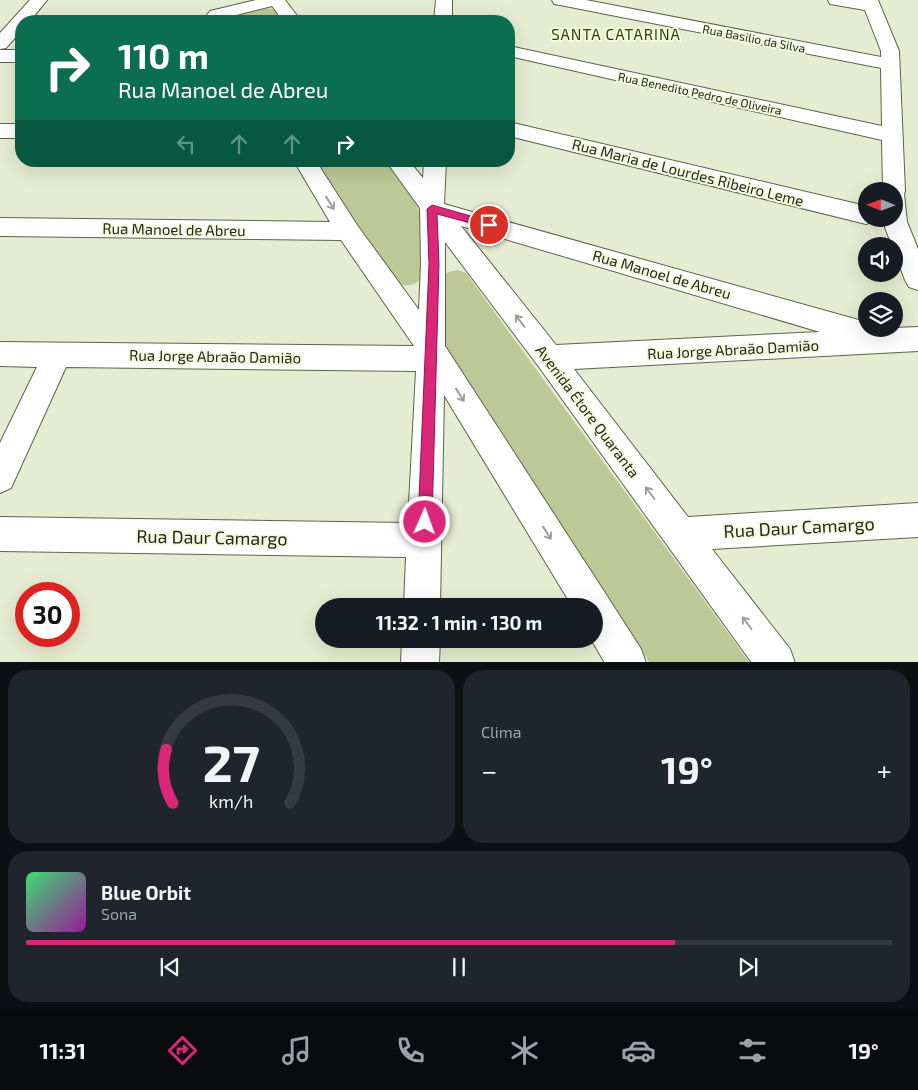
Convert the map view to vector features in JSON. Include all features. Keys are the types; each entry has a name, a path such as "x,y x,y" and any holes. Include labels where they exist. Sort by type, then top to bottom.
{"street":[{"path":"25,15 38,0"},
{"path":"205,0 216,15"},
{"path":"228,15 276,0 287,15"},
{"path":"443,15 444,0"},
{"name":"Rua Basilio da Silva","path":"560,0 889,64"},
{"path":"836,0 871,3 890,51 894,182"},
{"path":"0,44 15,27"},
{"name":"Rua Benedito Pedro de Oliveira","path":"515,52 892,135"},
{"path":"0,56 15,56"},
{"name":"Rua Maria de Lourdes Ribeiro Leme","path":"515,130 858,213"},
{"path":"0,131 15,131"},
{"path":"309,167 348,232 431,353 587,598"},
{"name":"Avenida Étore Quaranta","path":"401,167 549,358 776,662"},
{"path":"422,598 434,264 432,209 435,167"},
{"name":"Rua Manoel de Abreu","path":"432,209 905,340"},
{"name":"Rua Manoel de Abreu","path":"0,227 348,232"},
{"path":"892,228 918,280"},
{"name":"Rua Jorge Abraão Damião","path":"549,358 905,340"},
{"name":"Rua Jorge Abraão Damião","path":"0,354 431,353"},
{"path":"0,477 58,354"},
{"name":"Rua Daur Camargo","path":"681,534 918,520"},
{"name":"Rua Daur Camargo","path":"0,534 424,540"},
{"path":"603,623 628,662"},
{"path":"420,662 421,648"}],"green space":[{"path":"260,7 276,10 281,15 241,15 246,11"},
{"path":"320,167 393,167 417,202 420,216 421,279 407,286 392,280"},
{"path":"458,270 466,273 749,662 649,662 459,371 443,350 444,276 448,272"}],"district":[{"name":"SANTA CATARINA","path":"616,34"}],"route":[{"path":"425,522 434,264 432,209 489,225"}]}
